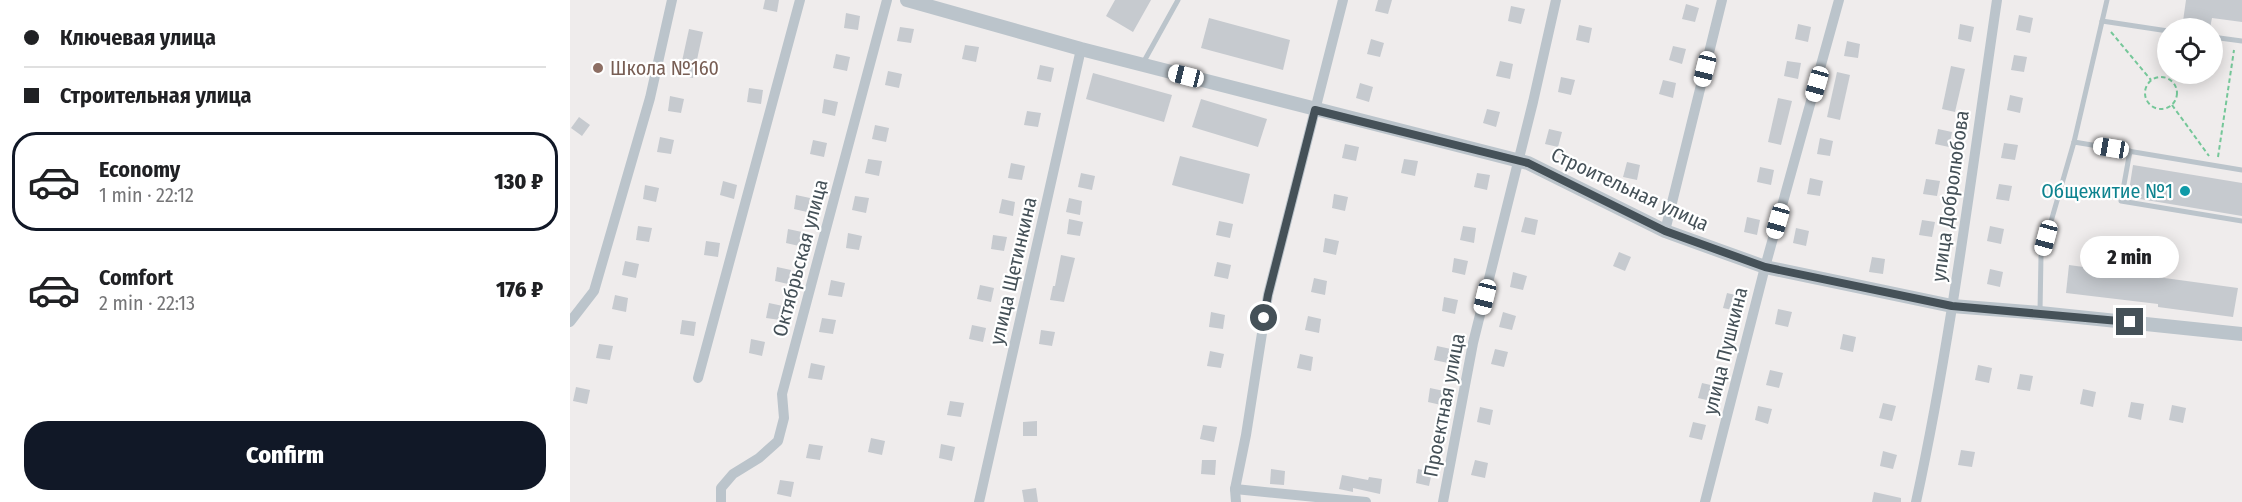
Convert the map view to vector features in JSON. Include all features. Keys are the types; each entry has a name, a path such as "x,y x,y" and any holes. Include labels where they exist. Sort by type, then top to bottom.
{"street":[{"path":"570,322 594,291 650,98 672,0"},
{"path":"698,378 800,0"},
{"name":"Октябрьская улица","path":"722,502 721,488 733,474 759,458 778,441 784,418 782,394 887,0"},
{"name":"Строительная улица","path":"907,0 1082,49 1528,163 1665,231 1765,267 1952,306 2242,334"},
{"path":"1236,502 1235,489 1268,295 1343,0"},
{"name":"Проектная улица","path":"1443,502 1473,343 1556,0"},
{"path":"1665,231 1722,0"},
{"name":"улица Пушкина","path":"1704,502 1765,267 1839,0"},
{"name":"улица Добролюбова","path":"1916,502 1932,427 1952,306 1997,0"},
{"name":"улица Щетинкина","path":"979,502 1082,49"},
{"path":"1235,489 1366,502"}],"lane":[{"path":"1143,64 1178,0"},
{"path":"2040,313 2041,256 2074,142 2107,0"},
{"path":"2102,21 2157,29"},
{"path":"2223,39 2239,41"},
{"path":"2074,142 2242,170"},
{"path":"2130,151 2121,201 2242,221"}],"path":[{"path":"2102,21 2151,80"},
{"path":"2217,166 2239,41"},
{"path":"2166,78 2174,85 2177,95 2172,105 2168,108 2157,109 2148,104 2145,89 2151,80 2166,78"},
{"path":"2172,105 2217,166"}],"building":[{"path":"765,0 779,0 777,12 763,9"},
{"path":"1115,0 1151,0 1133,32 1106,16"},
{"path":"1378,0 1392,0 1388,14 1375,11"},
{"path":"2186,0 2242,0 2242,22 2223,18 2183,18"},
{"path":"1686,4 1699,8 1695,22 1682,19"},
{"path":"1511,6 1525,9 1521,24 1508,21"},
{"path":"846,13 860,16 858,30 844,28"},
{"path":"2019,15 2033,18 2030,33 2016,30"},
{"path":"1209,18 1290,40 1283,70 1201,48"},
{"path":"1798,24 1811,27 1808,42 1795,39"},
{"path":"1960,24 1974,27 1971,42 1958,39"},
{"path":"1579,25 1592,28 1589,43 1576,40"},
{"path":"900,27 914,29 911,43 897,41"},
{"path":"689,29 703,32 693,78 679,75"},
{"path":"1371,39 1384,43 1380,57 1367,54"},
{"path":"1847,41 1860,44 1858,58 1844,56"},
{"path":"965,45 979,47 976,62 962,59"},
{"path":"1673,46 1686,49 1682,64 1669,60"},
{"path":"836,54 850,57 847,71 833,68"},
{"path":"2014,55 2027,57 2024,72 2011,70"},
{"path":"1500,61 1513,64 1510,79 1496,76"},
{"path":"1787,61 1801,63 1798,79 1784,76"},
{"path":"1040,65 1054,68 1051,82 1037,79"},
{"path":"1951,66 1965,69 1955,112 1942,109"},
{"path":"888,71 902,74 899,88 885,85"},
{"path":"1837,72 1850,75 1840,120 1827,117"},
{"path":"1093,73 1172,95 1164,122 1086,99"},
{"path":"1561,77 1575,80 1571,95 1558,92"},
{"path":"1663,80 1676,83 1673,98 1659,94"},
{"path":"1360,83 1373,87 1369,102 1356,98"},
{"path":"749,88 763,90 761,104 747,102"},
{"path":"2010,95 2023,98 2020,113 2007,110"},
{"path":"670,96 684,99 681,113 668,111"},
{"path":"1778,98 1792,101 1781,145 1768,142"},
{"path":"824,99 838,102 835,116 822,113"},
{"path":"1201,99 1267,119 1258,147 1192,127"},
{"path":"1487,109 1500,112 1496,127 1483,123"},
{"path":"1027,111 1041,113 1038,127 1024,125"},
{"path":"579,117 590,125 582,136 571,128"},
{"path":"875,125 889,128 886,142 872,139"},
{"path":"1549,129 1562,132 1558,147 1545,144"},
{"path":"1938,129 1952,132 1949,147 1935,144"},
{"path":"660,137 674,140 671,154 657,152"},
{"path":"1820,138 1833,141 1830,156 1817,154"},
{"path":"813,140 827,143 824,157 810,154"},
{"path":"2004,143 2018,145 2015,160 2001,158"},
{"path":"1345,144 1359,147 1356,161 1342,158"},
{"path":"1180,156 1250,174 1243,204 1172,185"},
{"path":"868,159 882,161 879,176 865,173"},
{"path":"1404,159 1418,161 1415,176 1401,173"},
{"path":"1627,162 1640,165 1637,180 1623,177"},
{"path":"1011,163 1025,166 1022,180 1008,178"},
{"name":"Общежитие №1","path":"2133,165 2242,183 2242,216 2128,197"},
{"path":"1760,167 1774,170 1771,185 1757,182"},
{"path":"1081,173 1095,176 1092,190 1078,187"},
{"path":"1477,173 1490,175 1487,190 1474,187"},
{"path":"1810,178 1823,181 1820,196 1807,194"},
{"path":"1926,179 1940,181 1937,196 1923,194"},
{"path":"723,181 737,185 734,199 720,195"},
{"path":"1999,184 2012,186 2009,201 1996,199"},
{"path":"645,185 659,188 656,202 643,199"},
{"path":"1334,194 1348,197 1345,211 1332,208"},
{"path":"796,195 810,198 807,212 794,209"},
{"path":"855,196 869,198 866,213 852,210"},
{"path":"1069,198 1082,201 1080,215 1066,212"},
{"path":"1002,199 1015,202 1013,216 999,213"},
{"path":"1525,217 1538,220 1535,235 1521,232"},
{"path":"1747,217 1760,220 1757,235 1744,232"},
{"path":"1069,219 1083,222 1080,236 1067,234"},
{"path":"1922,220 1935,222 1932,237 1919,235"},
{"path":"1219,221 1233,224 1230,238 1216,235"},
{"path":"638,226 652,228 649,242 636,240"},
{"path":"1463,226 1476,228 1474,243 1460,240"},
{"path":"1990,226 2004,229 2001,244 1987,241"},
{"path":"1796,228 1809,231 1806,246 1793,243"},
{"path":"788,229 802,232 799,246 786,243"},
{"path":"848,233 862,236 859,250 846,248"},
{"path":"993,235 1007,237 1004,251 991,249"},
{"path":"1325,238 1339,241 1336,255 1323,252"},
{"path":"706,241 720,243 718,257 704,255"},
{"path":"1619,252 1631,257 1625,271 1613,266"},
{"path":"1061,255 1075,258 1064,302 1050,300"},
{"path":"1872,257 1885,259 1883,274 1869,272"},
{"path":"1454,258 1468,261 1465,275 1452,272"},
{"path":"625,261 639,264 636,278 622,275"},
{"path":"1217,262 1231,265 1228,279 1214,276"},
{"path":"2069,265 2238,288 2233,317 2158,307 2158,304 2066,293"},
{"path":"777,267 791,270 788,284 775,281"},
{"path":"1990,269 2003,272 2000,287 1987,284"},
{"path":"1513,272 1527,276 1523,290 1510,287"},
{"path":"1314,278 1327,281 1325,295 1311,292"},
{"path":"831,280 845,283 842,297 828,295"},
{"path":"980,285 994,288 991,302 977,299"},
{"path":"1727,293 1740,296 1737,311 1723,308"},
{"path":"615,295 628,298 626,312 612,309"},
{"path":"1444,297 1458,300 1455,314 1442,311"},
{"path":"769,303 783,306 780,320 766,318"},
{"path":"1778,309 1792,312 1788,327 1775,324"},
{"path":"1211,312 1225,315 1223,329 1209,327"},
{"path":"1503,312 1516,316 1512,330 1499,327"},
{"path":"1308,316 1321,319 1319,333 1305,330"},
{"path":"822,318 836,320 833,334 819,332"},
{"path":"682,320 696,322 694,336 680,334"},
{"path":"972,325 986,328 983,342 969,339"},
{"path":"1041,330 1055,332 1052,346 1039,344"},
{"path":"1843,334 1856,337 1853,352 1840,349"},
{"path":"751,339 765,342 762,356 749,353"},
{"path":"599,344 613,346 610,360 596,358"},
{"path":"1437,346 1451,349 1448,363 1434,360"},
{"path":"1495,349 1508,352 1504,367 1491,364"},
{"path":"1210,351 1224,354 1221,368 1207,366"},
{"path":"1300,354 1313,357 1311,371 1297,368"},
{"path":"811,363 825,366 822,380 808,378"},
{"path":"1978,365 1992,368 1989,383 1975,380"},
{"path":"1770,370 1783,373 1779,388 1766,385"},
{"path":"2020,374 2033,376 2030,391 2017,389"},
{"path":"1702,383 1715,386 1711,401 1698,398"},
{"path":"576,387 590,390 587,404 573,401"},
{"path":"1430,388 1444,391 1441,405 1428,402"},
{"path":"2083,389 2096,392 2093,407 2080,404"},
{"path":"950,401 964,403 961,417 947,415"},
{"path":"2131,402 2144,404 2141,420 2128,417"},
{"path":"1883,403 1896,406 1892,421 1879,418"},
{"path":"2172,405 2186,408 2183,423 2169,420"},
{"path":"1758,406 1772,409 1768,424 1755,420"},
{"path":"1480,407 1493,410 1490,425 1477,422"},
{"path":"1037,421 1037,436 1023,436 1023,422"},
{"path":"1693,422 1706,425 1702,440 1689,437"},
{"path":"1203,425 1217,427 1214,442 1200,439"},
{"path":"871,438 885,441 882,455 868,452"},
{"path":"809,444 823,446 820,460 806,458"},
{"path":"941,444 955,447 952,461 939,458"},
{"path":"1961,450 1975,452 1972,467 1958,465"},
{"path":"1883,451 1897,455 1893,469 1880,466"},
{"path":"1202,460 1216,460 1215,475 1201,474"},
{"path":"1475,460 1488,463 1485,478 1471,475"},
{"path":"1271,469 1285,471 1284,485 1270,484"},
{"path":"1418,469 1432,472 1429,486 1416,483"},
{"path":"1342,475 1368,480 1369,477 1382,479 1380,494 1353,488 1353,492 1339,489"},
{"path":"780,480 794,482 791,497 777,494"},
{"path":"1036,488 1038,502 1024,502 1022,490"},
{"path":"1874,492 1901,498 1901,502 1872,502"}],"place":[{"name":"Школа №160","path":"598,68"},
{"name":"Общежитие №1","path":"2185,191"}],"route":[{"path":"1264,318 1315,110 1528,163 1665,231 1765,267 1952,306 2130,322"}]}
